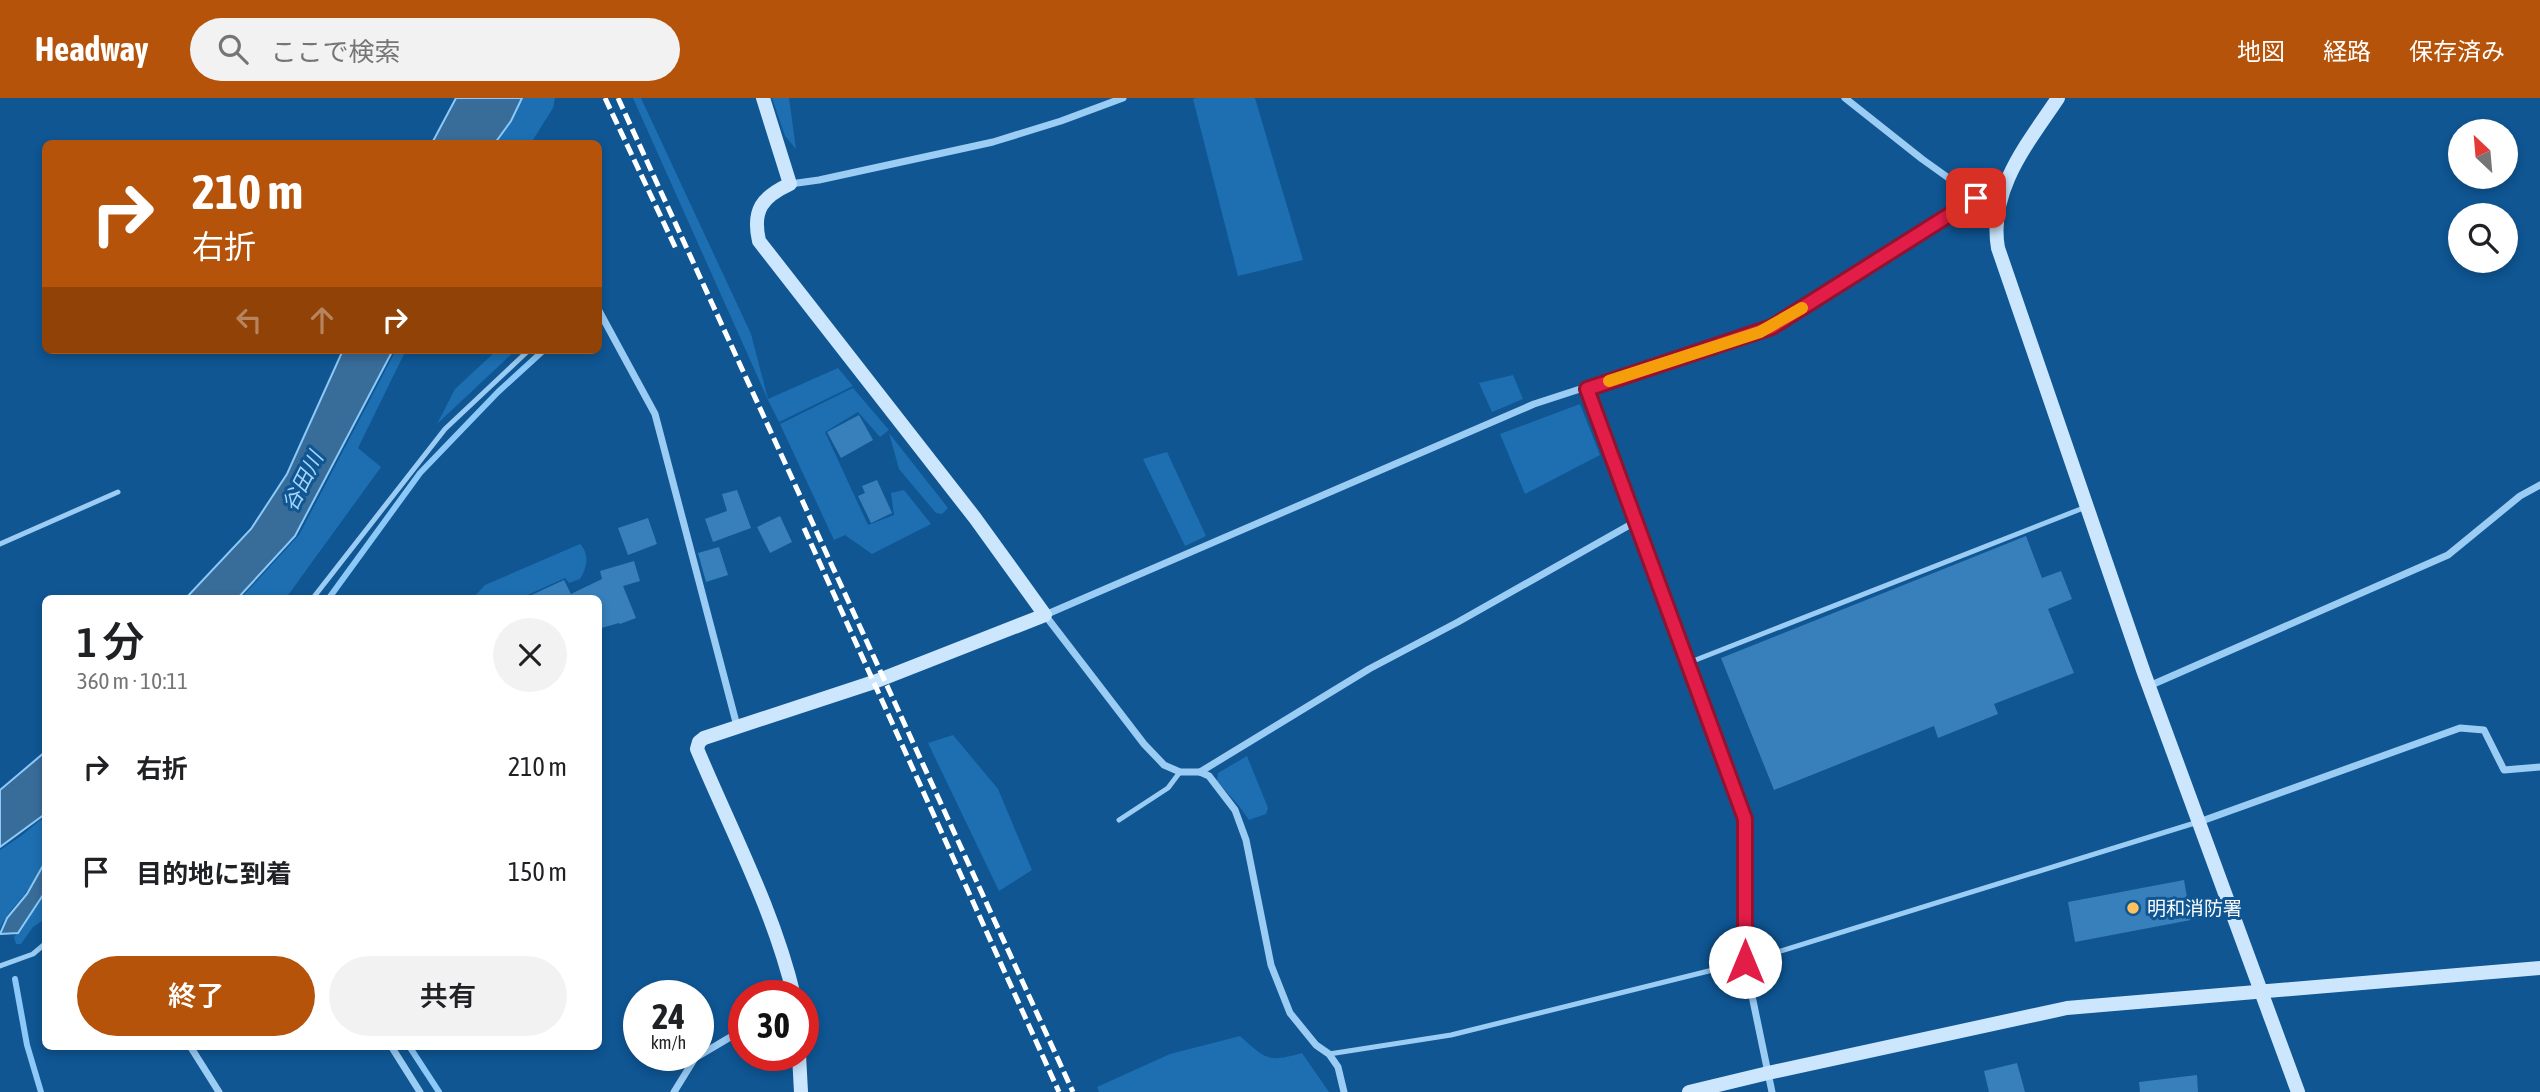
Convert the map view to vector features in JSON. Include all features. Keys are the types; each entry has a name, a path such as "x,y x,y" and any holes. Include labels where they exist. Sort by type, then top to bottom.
{"street":[{"path":"763,98 790,184"},
{"path":"1123,98 993,142 832,178 790,184 768,196 761,205 757,216 759,241 975,518 1144,744 1164,765 1180,772 1200,772 1209,776 1235,810 1246,840 1271,964 1290,1013 1338,1067 1344,1092"},
{"path":"1845,98 1996,212"},
{"path":"2059,98 2018,159 2005,186 1996,212 1998,248 2149,686 2298,1092"},
{"path":"791,980 758,891 697,749 704,737 873,682 1045,615 1534,404 1772,327 1976,198"},
{"path":"602,316 655,414 737,726"},
{"path":"1587,389 1745,819 1745,962 1772,1092"},
{"path":"2149,686 2448,555 2463,546 2520,496 2540,485"},
{"path":"1200,772 1369,668 1458,622 1635,523"},
{"path":"2199,822 2460,728 2484,730 2504,770 2540,767"},
{"path":"1689,1092 2067,1008 2540,968"},
{"path":"674,1092 695,1058 728,1038"},
{"path":"193,1050 219,1092"},
{"path":"394,1050 420,1092"},
{"path":"800,1071 801,1092"}],"lane":[{"path":"315,595 444,429 525,354"},
{"path":"0,544 118,492"},
{"path":"1688,663 2086,507"},
{"path":"1119,820 1168,788 1180,772"},
{"path":"1329,1054 1451,1035 1745,962 2199,822"},
{"path":"0,966 33,954 42,946"}],"shaded area":[{"path":"522,98 555,98 553,108 533,140 498,140"},
{"path":"633,98 641,98 751,334 768,399 838,368 853,386 779,422 768,400"},
{"path":"772,98 789,98 796,149 785,136"},
{"path":"1255,98 1303,260 1238,276 1193,99"},
{"path":"394,354 404,354 358,448 381,467 288,595 244,595 299,535"},
{"path":"493,354 512,354 437,424 455,389"},
{"path":"1513,375 1523,399 1492,412 1479,383"},
{"path":"853,388 889,430 880,437 858,412 825,432 868,525 894,515 891,493 904,490 931,524 872,554 845,535 834,540 780,424"},
{"path":"1580,404 1600,455 1525,494 1500,434"},
{"path":"889,433 948,508 942,514 936,513 899,469"},
{"path":"1167,452 1206,536 1185,546 1143,459"},
{"path":"580,544 585,552 586,561 580,579 569,583 565,578 528,595 476,595 485,585"},
{"path":"953,735 998,789 1032,870 999,891 928,743"},
{"path":"1247,756 1268,808 1266,814 1249,820 1217,781 1218,773"},
{"path":"42,818 42,870 0,928 0,850"},
{"path":"42,895 42,921 33,927 21,944 16,944 14,937"},
{"path":"1240,1036 1268,1057 1281,1058 1302,1053 1329,1092 1099,1092 1097,1087 1170,1054"}],"water":[{"path":"456,98 522,98 511,121 497,140 434,140"},
{"name":"谷田川","path":"341,354 391,354 295,536 241,595 189,595 251,529 287,474"},
{"path":"42,755 42,816 0,847 0,790"},
{"path":"42,867 42,897 18,933 0,934 7,918 27,894"}],"building":[{"path":"859,415 873,440 841,458 827,432"},
{"path":"877,480 892,513 871,523 858,496 865,493 862,486"},
{"path":"737,490 751,528 713,542 705,519 727,511 722,494"},
{"path":"780,516 792,542 770,553 757,527"},
{"path":"648,518 657,544 628,555 618,528"},
{"path":"2026,536 2042,578 2061,571 2072,599 2048,609 2074,673 1994,704 1998,714 1938,738 1934,726 1774,790 1721,658"},
{"path":"719,547 728,575 706,582 698,553"},
{"path":"634,561 640,581 623,586 636,618 602,628 602,595 532,595 564,580 571,594 602,579 600,571"},
{"path":"2184,880 2191,920 2075,942 2068,902"},
{"path":"2017,1063 2025,1092 1989,1092 1984,1071"},
{"path":"2197,1075 2198,1092 2140,1092 2139,1082"}],"waterway":[{"path":"331,595 420,473 498,392 540,354"},
{"path":"15,979 27,1045 41,1092"},
{"path":"412,1050 439,1092"}],"railway":[{"path":"605,98 677,251"},
{"path":"618,98 1073,1092"},
{"path":"804,528 1059,1092"}],"slow traffic":[{"path":"1609,381 1760,332 1802,308"}],"place":[{"name":"明和消防署","path":"2133,908"}],"route":[{"path":"1745,962 1745,819 1587,389 1772,327 1976,198"}]}
